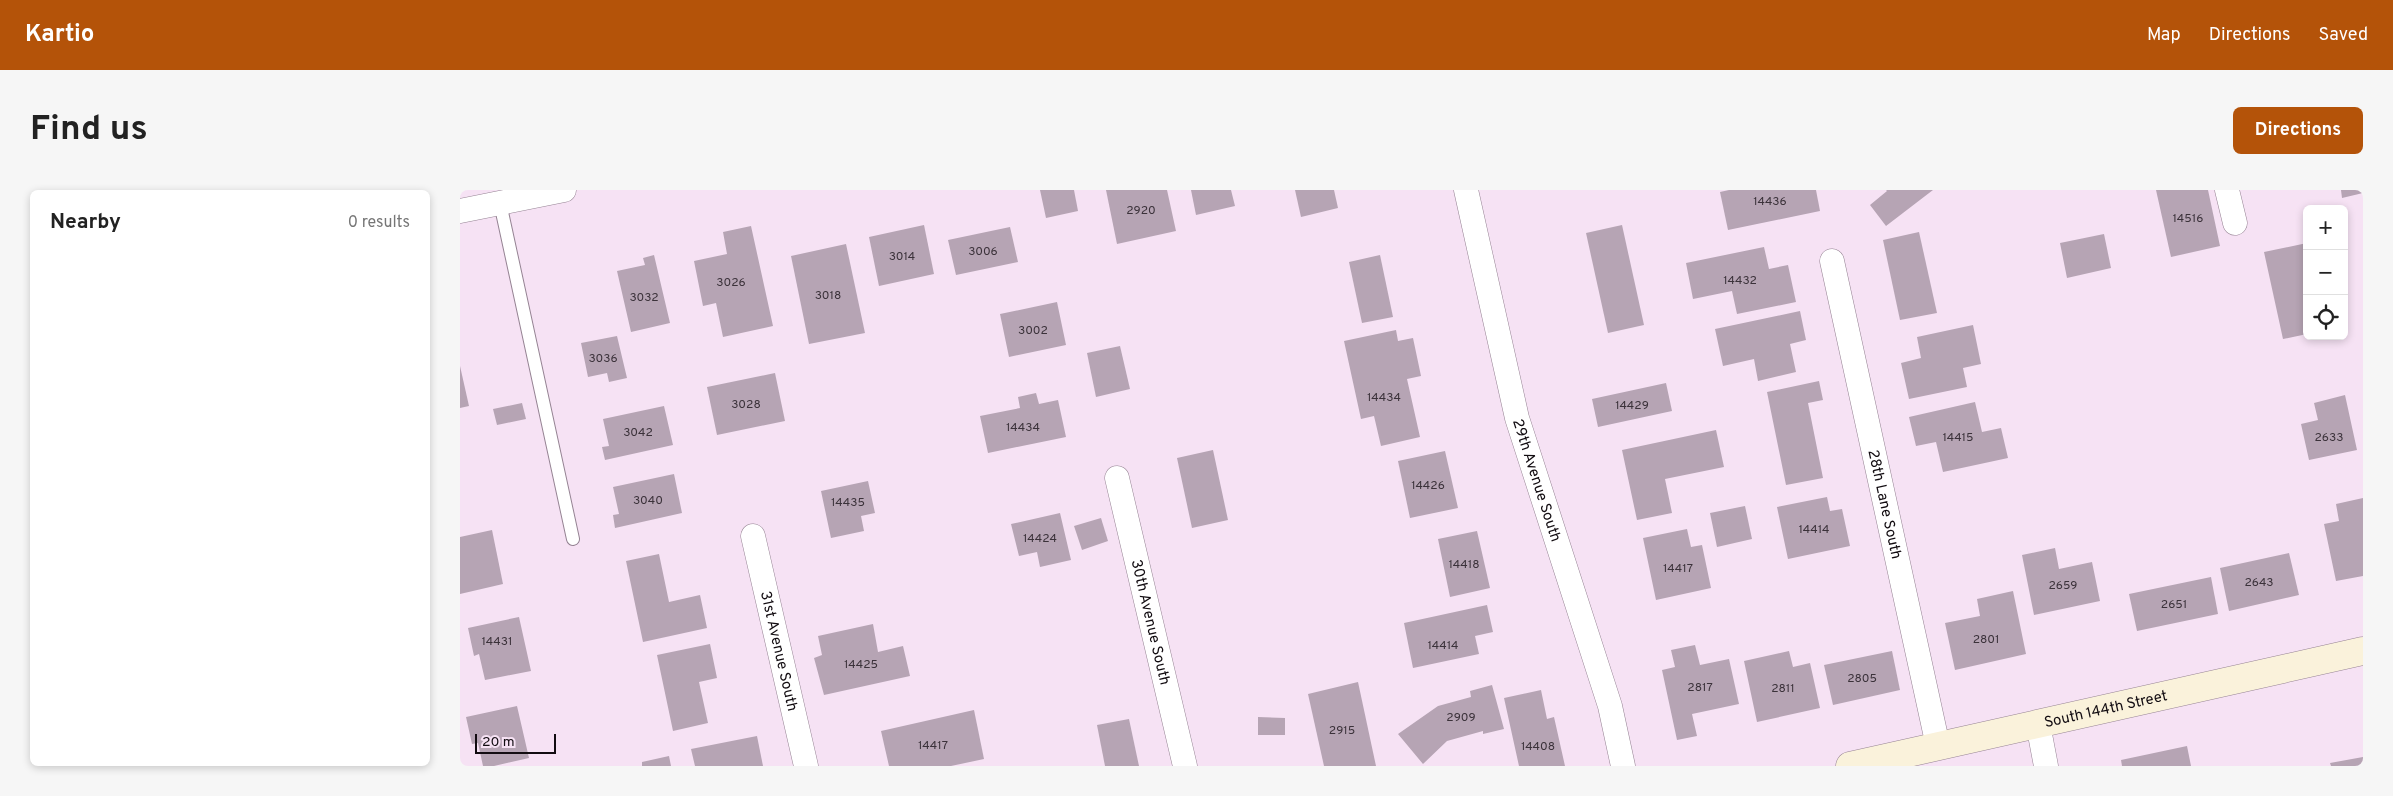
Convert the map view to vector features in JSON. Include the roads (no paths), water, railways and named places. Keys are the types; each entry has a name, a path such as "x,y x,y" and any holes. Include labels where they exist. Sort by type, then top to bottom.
{"street":[{"path":"460,211 564,190"},
{"name":"29th Avenue South","path":"1466,190 1517,418 1610,706 1623,766"},
{"path":"2227,190 2235,223"},
{"name":"28th Lane South","path":"1832,261 1938,746"},
{"name":"30th Avenue South","path":"1117,478 1185,766"},
{"name":"31st Avenue South","path":"753,536 806,766"},
{"name":"South 144th Street","path":"1850,766 2363,651"},
{"path":"2038,724 2046,766"}],"lane":[{"path":"500,203 573,539"}]}
